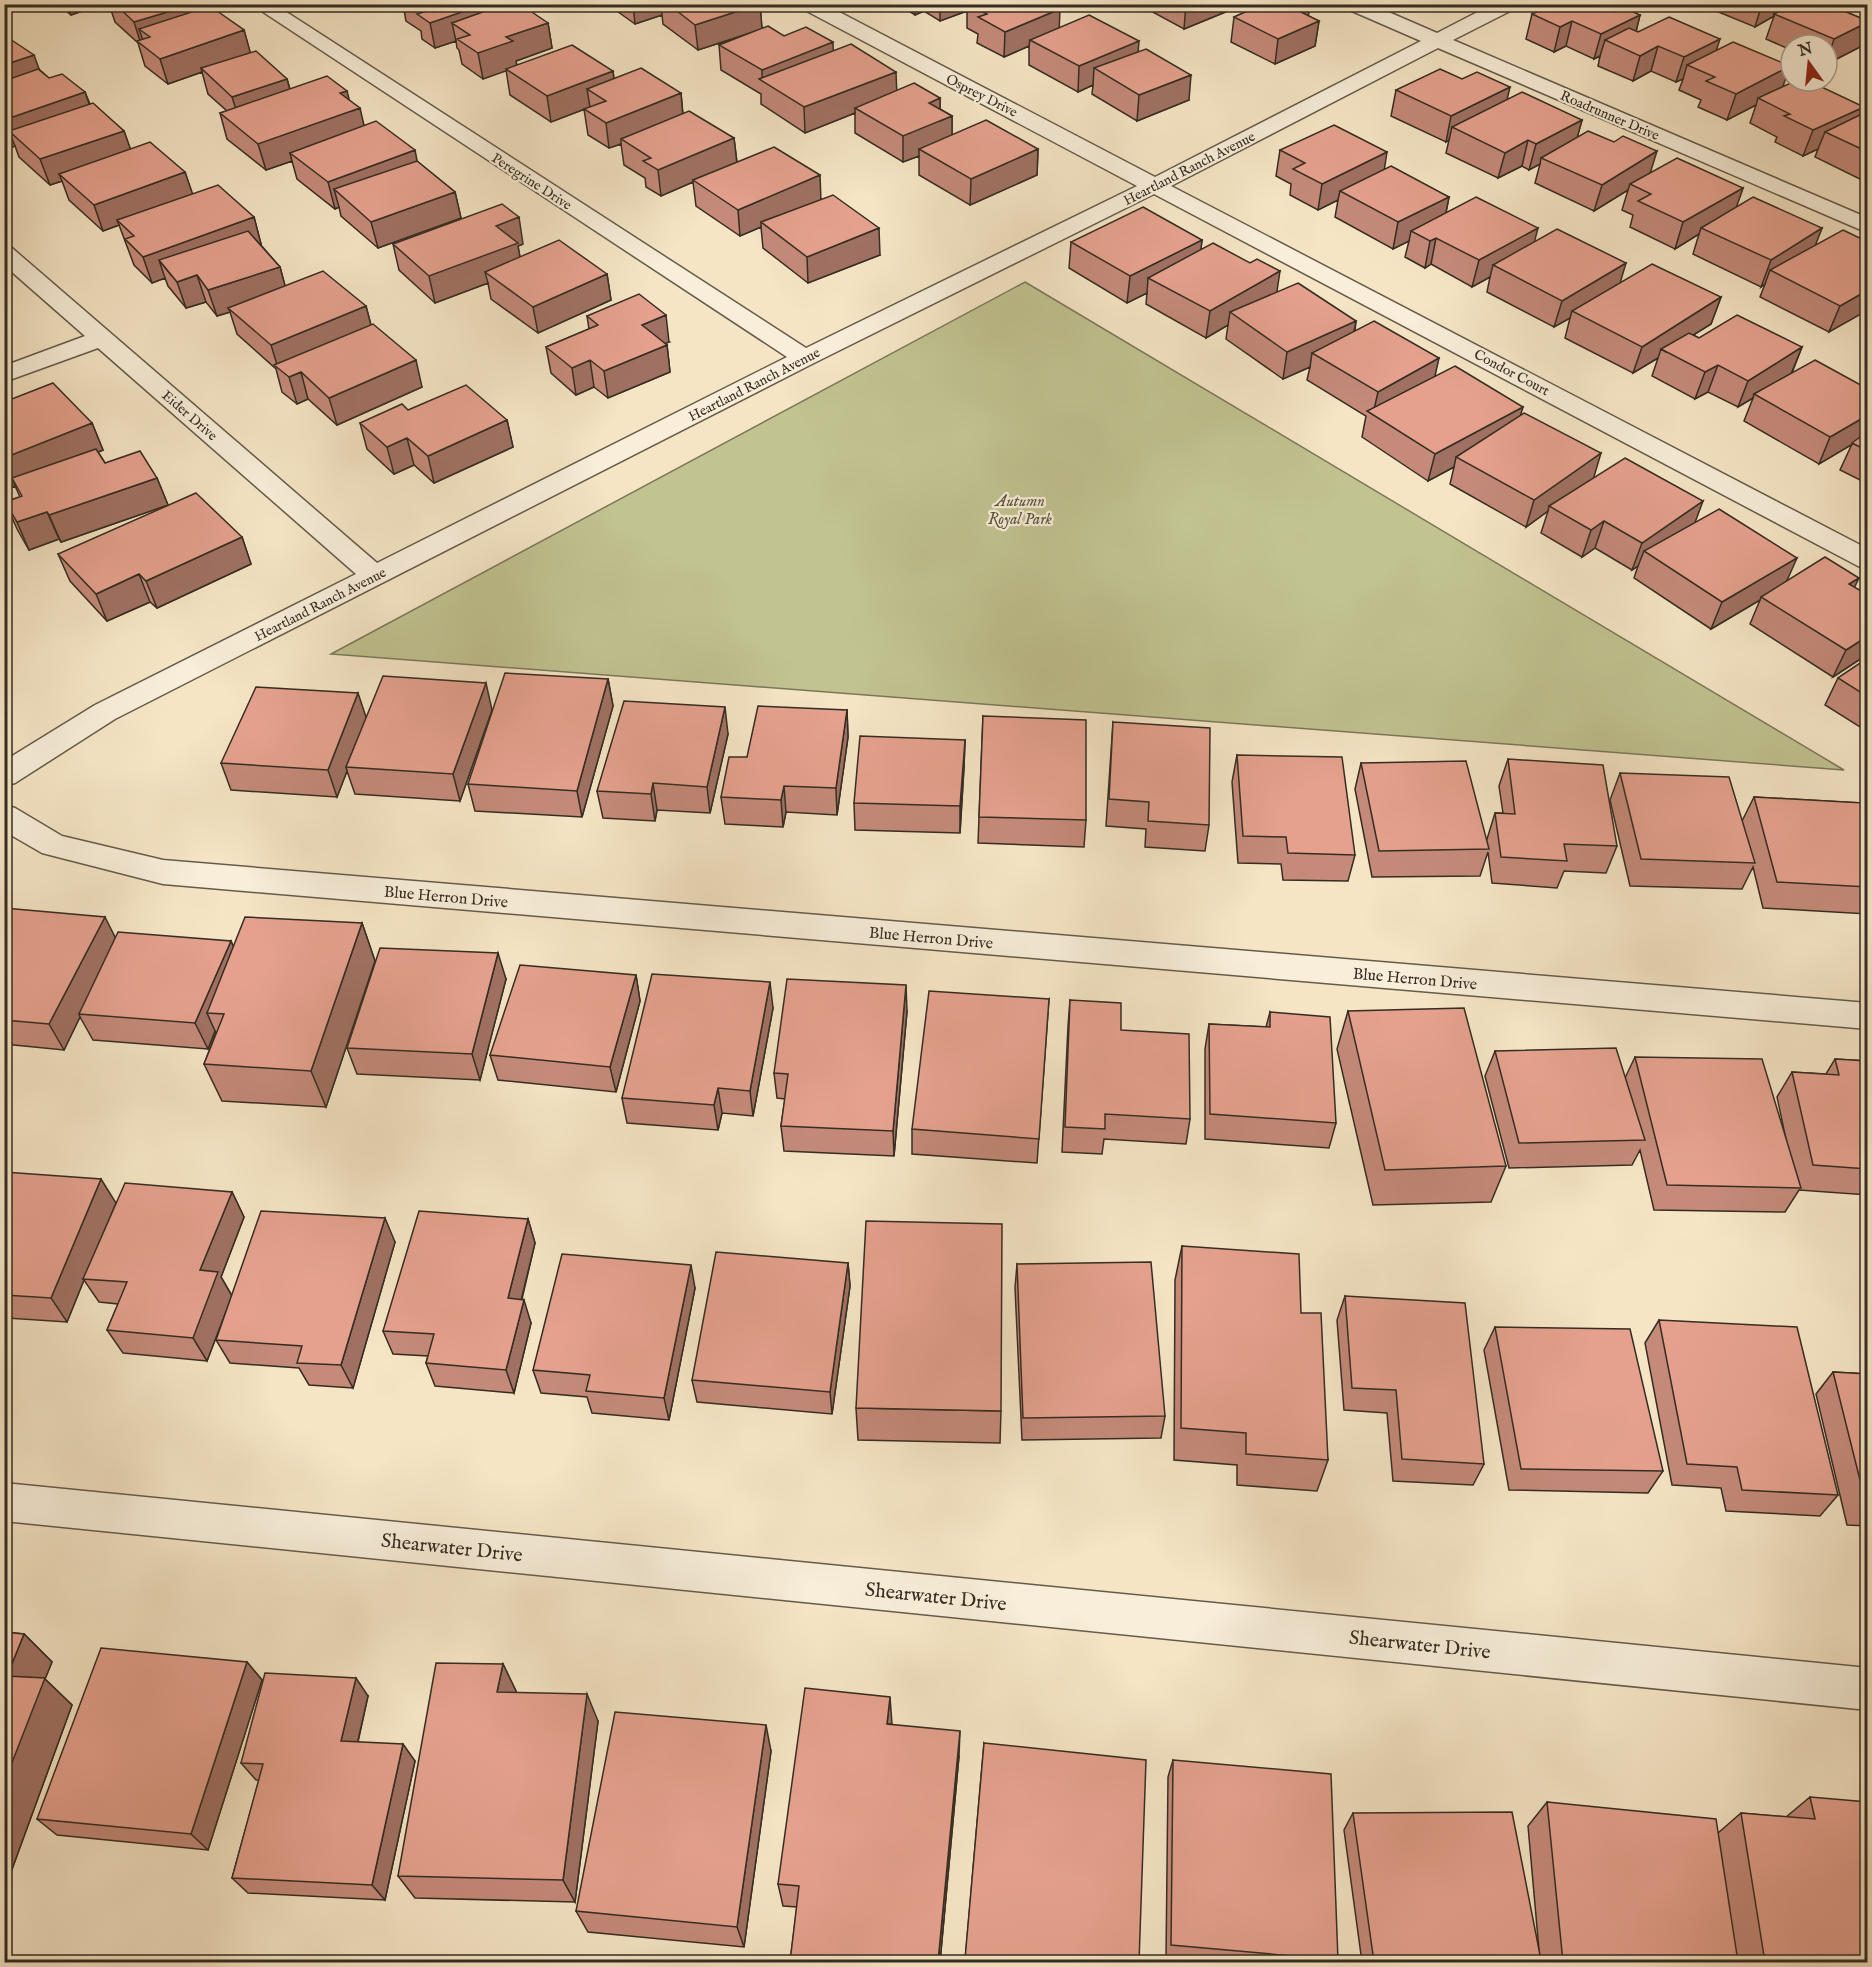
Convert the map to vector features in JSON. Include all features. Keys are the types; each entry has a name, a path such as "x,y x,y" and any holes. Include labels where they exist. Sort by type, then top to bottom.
{"street":[{"name":"Peregrine Drive","path":"260,4 805,358"},
{"name":"Osprey Drive","path":"808,4 1156,185"},
{"name":"Roadrunner Drive","path":"1352,4 1868,226"},
{"name":"Heartland Ranch Avenue","path":"4,775 105,712 805,358 1156,185 1509,4"},
{"name":"Condor Court","path":"1156,185 1868,560"},
{"name":"Eider Drive","path":"4,253 375,576"},
{"path":"4,375 101,338"},
{"name":"Blue Herron Drive","path":"4,816 53,845 163,872 1868,1016"},
{"name":"Shearwater Drive","path":"4,1502 1868,1689"}],"green space":[{"name":"Autumn Royal Park","path":"1025,282 1844,770 331,654"}],"building":[{"path":"115,4 194,4 134,22"},
{"path":"413,4 485,4 430,23 417,14 424,12"},
{"path":"505,4 520,4 548,23 506,37 513,41 478,53 457,39 470,35 452,23"},
{"path":"668,4 760,4 695,25"},
{"path":"969,4 1051,4 1060,9 1005,32 978,17 987,14"},
{"path":"1263,4 1302,4 1293,8 1319,21 1278,39 1234,17"},
{"path":"1554,4 1616,4 1640,15 1601,34 1572,21 1560,27 1532,14"},
{"path":"1794,4 1827,4 1868,22 1839,36 1839,33 1820,33 1774,14"},
{"path":"210,6 244,30 160,59 137,41 150,37 139,29"},
{"path":"1089,15 1139,41 1079,66 1030,40"},
{"path":"1669,17 1720,39 1684,57 1658,46 1640,56 1605,40 1629,28 1638,32"},
{"path":"768,26 784,36 806,27 833,42 762,70 719,45"},
{"path":"4,35 34,55 4,65"},
{"path":"1733,42 1779,61 1779,72 1736,94 1706,81 1715,77 1687,65"},
{"path":"851,44 896,72 804,107 759,79"},
{"path":"572,45 613,71 547,96 506,69"},
{"path":"1146,49 1191,75 1139,95 1094,68"},
{"path":"256,51 287,79 232,97 201,68"},
{"path":"641,68 681,93 606,123 584,109 606,101 587,89"},
{"path":"38,69 49,78 62,74 85,92 4,120 4,81"},
{"path":"1440,69 1462,79 1477,72 1510,87 1451,116 1396,90"},
{"path":"327,76 347,91 340,93 360,108 258,144 220,113"},
{"path":"914,83 940,98 929,103 952,116 903,136 855,108"},
{"path":"1779,88 1779,93 1834,93 1864,107 1813,130 1784,116 1790,114 1758,98"},
{"path":"1522,92 1582,120 1536,144 1528,140 1505,153 1452,127"},
{"path":"93,103 124,131 40,159 9,131"},
{"path":"689,111 734,138 658,170 643,161 651,158 621,139"},
{"path":"1868,111 1868,152 1825,132"},
{"path":"986,120 1038,149 971,179 919,149"},
{"path":"376,121 415,150 328,182 290,153"},
{"path":"1334,125 1387,152 1322,184 1293,169 1305,163 1280,150"},
{"path":"1588,131 1614,142 1623,136 1657,151 1602,185 1541,158"},
{"path":"150,142 185,172 94,205 59,174"},
{"path":"774,147 820,175 738,210 693,180"},
{"path":"1677,158 1743,188 1683,222 1638,201 1651,194 1630,184"},
{"path":"417,161 455,192 371,222 334,189"},
{"path":"1391,166 1449,197 1398,222 1340,191"},
{"path":"218,185 254,217 143,257 125,239 134,236 117,220"},
{"path":"833,195 879,228 807,257 761,222"},
{"path":"1476,197 1538,228 1479,260 1436,238 1430,241 1411,231"},
{"path":"1753,197 1822,228 1771,260 1701,228"},
{"path":"502,204 519,217 496,226 518,243 429,276 393,244"},
{"path":"1143,207 1202,240 1130,276 1071,242"},
{"path":"1557,229 1626,263 1562,301 1493,265"},
{"path":"1843,230 1868,242 1868,290 1840,306 1770,270"},
{"path":"248,231 280,267 208,290 197,275 177,282 159,260"},
{"path":"559,240 607,274 533,307 485,272"},
{"path":"1213,243 1250,263 1257,259 1280,271 1210,311 1148,278"},
{"path":"1652,264 1721,297 1642,347 1572,311"},
{"path":"323,271 366,306 271,345 228,308"},
{"path":"1298,283 1356,321 1287,352 1230,312"},
{"path":"639,294 666,315 642,325 667,345 604,371 590,360 572,368 546,347 598,325 587,316"},
{"path":"1737,315 1802,347 1748,381 1718,365 1705,372 1661,349 1689,333 1699,338"},
{"path":"1374,321 1439,358 1378,392 1312,353"},
{"path":"373,324 416,360 329,398 301,372 289,377 274,365"},
{"path":"1815,360 1868,389 1868,415 1830,437 1754,394"},
{"path":"1455,366 1523,407 1435,454 1367,411"},
{"path":"53,383 92,423 4,458 4,402"},
{"path":"466,385 507,420 428,456 407,438 387,447 360,423 402,404 408,410"},
{"path":"1524,413 1601,453 1534,500 1456,457"},
{"path":"1868,431 1868,451 1852,443"},
{"path":"96,449 105,463 140,451 157,478 49,515 47,512 17,522 5,502 22,496 12,478"},
{"path":"1625,458 1703,501 1642,543 1604,521 1591,530 1549,506"},
{"path":"196,493 242,537 146,581 139,574 96,594 58,554"},
{"path":"1719,509 1797,558 1722,602 1644,551"},
{"path":"1825,557 1859,578 1849,584 1868,595 1868,636 1846,650 1761,597"},
{"path":"1868,658 1868,697 1838,678"},
{"path":"505,673 608,679 577,791 468,784"},
{"path":"383,676 486,683 453,774 346,767"},
{"path":"256,687 358,693 328,770 221,763"},
{"path":"624,701 725,707 707,787 653,783 651,794 597,791"},
{"path":"758,706 847,710 836,788 784,786 781,800 721,797 729,757 747,757"},
{"path":"983,716 1086,720 1086,820 979,817"},
{"path":"1113,722 1210,728 1209,825 1148,821 1149,802 1109,799"},
{"path":"860,736 965,740 960,806 854,803"},
{"path":"1237,755 1342,757 1355,855 1288,853 1286,837 1243,836"},
{"path":"1508,759 1603,765 1617,846 1564,844 1567,861 1501,857 1495,813 1515,814"},
{"path":"1466,761 1489,849 1379,851 1361,763"},
{"path":"1620,773 1729,777 1755,863 1641,859"},
{"path":"1754,797 1864,803 1868,813 1868,887 1777,882"},
{"path":"4,908 105,917 49,1024 4,1020"},
{"path":"245,917 362,923 311,1071 204,1064 224,1014 207,1013"},
{"path":"118,932 231,941 195,1023 79,1014"},
{"path":"380,948 498,953 472,1054 347,1048"},
{"path":"520,965 636,975 610,1067 490,1055"},
{"path":"652,974 770,982 750,1091 718,1088 714,1105 622,1098"},
{"path":"787,979 906,985 893,1131 781,1126 788,1074 774,1073"},
{"path":"929,991 1049,999 1039,1139 912,1129"},
{"path":"1070,1000 1121,1003 1121,1030 1189,1034 1190,1119 1105,1114 1105,1129 1065,1127"},
{"path":"1464,1008 1506,1166 1385,1170 1348,1011"},
{"path":"1270,1012 1330,1017 1336,1123 1210,1114 1209,1024 1270,1027"},
{"path":"1616,1048 1645,1140 1519,1143 1495,1051"},
{"path":"1635,1057 1762,1059 1801,1188 1667,1185"},
{"path":"1835,1059 1868,1061 1868,1169 1813,1165 1792,1072 1839,1075"},
{"path":"4,1172 101,1179 51,1298 4,1295"},
{"path":"125,1183 232,1192 200,1270 218,1272 193,1338 107,1330 127,1282 83,1279"},
{"path":"261,1211 385,1218 341,1365 297,1363 302,1346 216,1340"},
{"path":"419,1211 528,1219 508,1298 524,1300 506,1370 426,1363 434,1334 383,1331"},
{"path":"866,1221 1002,1224 1001,1411 856,1408"},
{"path":"1182,1246 1299,1254 1301,1313 1321,1313 1328,1460 1246,1454 1246,1433 1181,1428"},
{"path":"716,1252 848,1263 830,1392 692,1380"},
{"path":"562,1254 691,1265 664,1398 586,1391 590,1375 533,1370"},
{"path":"1151,1262 1165,1416 1023,1418 1017,1264"},
{"path":"1345,1296 1465,1303 1484,1464 1402,1459 1396,1390 1352,1388"},
{"path":"1659,1320 1797,1327 1838,1495 1742,1490 1737,1467 1687,1464"},
{"path":"1495,1327 1630,1329 1663,1471 1521,1469"},
{"path":"1833,1372 1868,1374 1868,1504 1866,1504"},
{"path":"4,1632 24,1634 7,1676 45,1678 4,1783"},
{"path":"101,1648 247,1662 191,1834 37,1819"},
{"path":"436,1663 503,1664 497,1692 587,1694 563,1880 398,1876"},
{"path":"265,1673 356,1678 341,1741 403,1744 372,1885 232,1878 263,1764 241,1763"},
{"path":"805,1688 890,1697 887,1724 960,1731 938,1962 790,1962 799,1886 778,1884"},
{"path":"615,1712 766,1725 737,1927 576,1911"},
{"path":"984,1743 1146,1760 1139,1962 994,1962 965,1959"},
{"path":"1173,1760 1331,1774 1338,1960 1171,1945"},
{"path":"1810,1797 1868,1802 1868,1962 1765,1962 1741,1813 1815,1819"},
{"path":"1547,1802 1716,1819 1738,1962 1563,1962"},
{"path":"1512,1812 1541,1960 1374,1962 1353,1813"}]}
